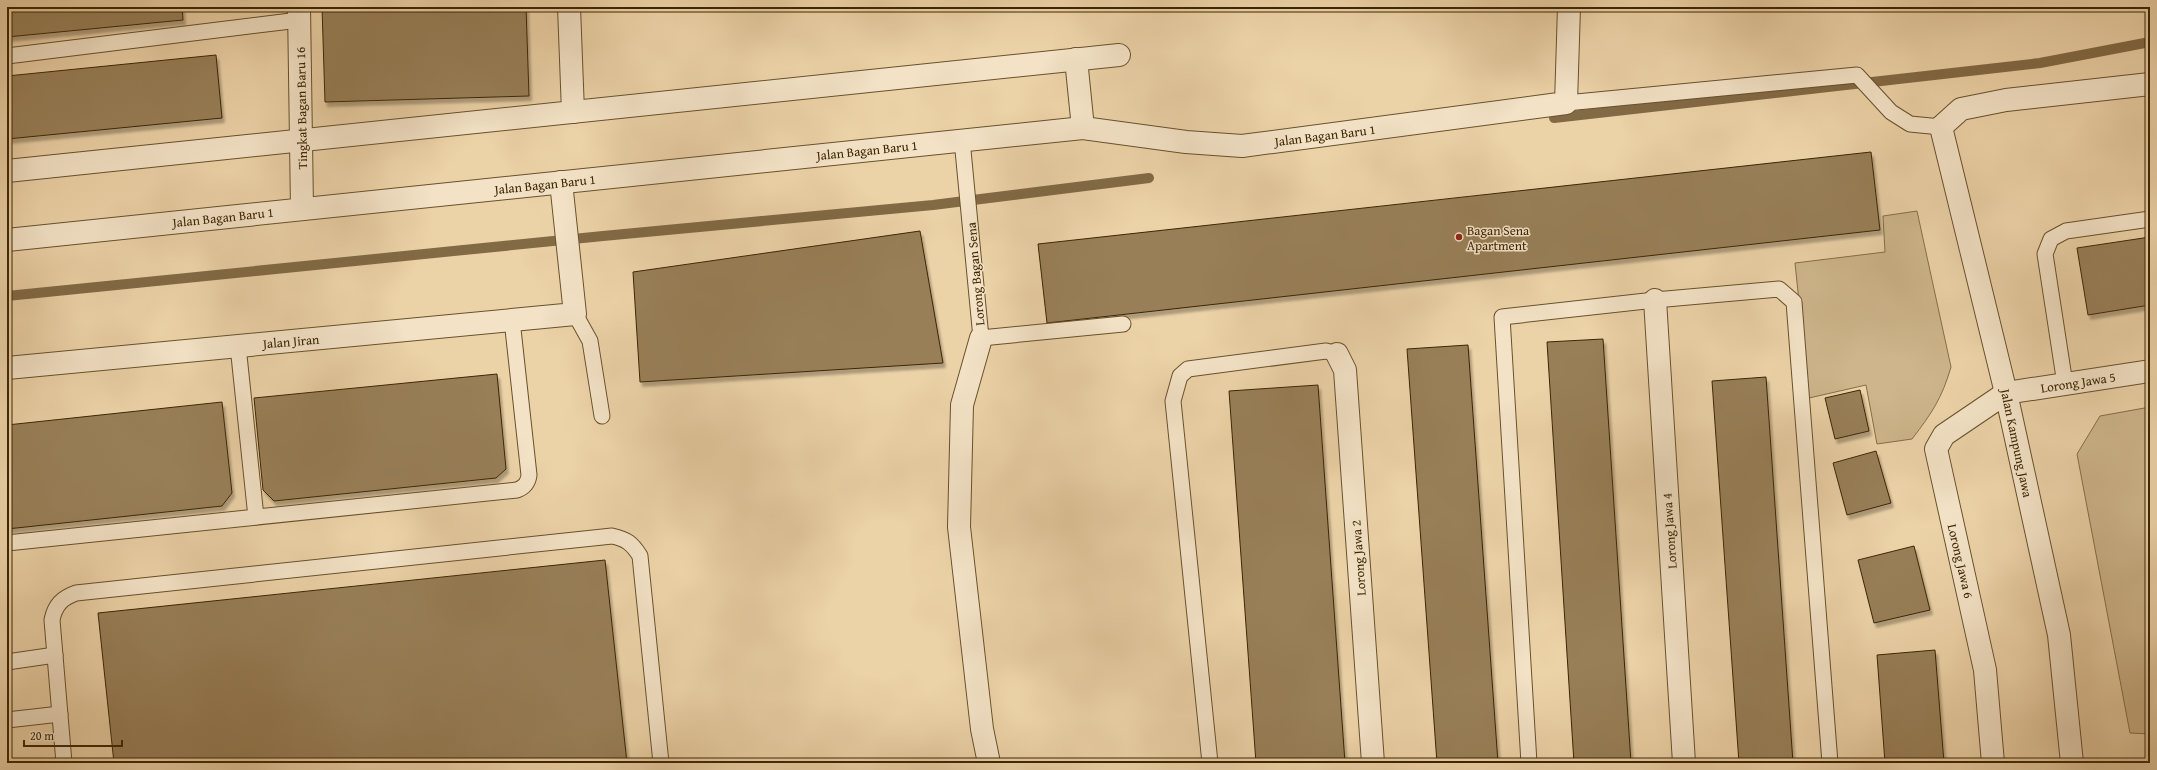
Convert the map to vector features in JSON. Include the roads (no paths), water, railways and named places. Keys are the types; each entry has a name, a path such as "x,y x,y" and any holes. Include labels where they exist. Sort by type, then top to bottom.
{"street":[{"path":"569,7 573,112"},
{"path":"1566,104 1566,54 1569,7"},
{"name":"Tingkat Bagan Baru 16","path":"299,13 302,209"},
{"path":"7,171 1119,55"},
{"path":"1076,59 1083,128"},
{"path":"1941,127 1961,109 2006,100 2150,84"},
{"name":"Jalan Bagan Baru 1","path":"7,240 1083,128 1186,142 1242,146 1566,104"},
{"name":"Jalan Kampung Jawa","path":"1941,127 2006,393 2059,635 2072,763"},
{"path":"561,182 575,314"},
{"name":"Lorong Jawa 4","path":"1654,300 1684,763"},
{"name":"Jalan Jiran","path":"7,368 575,314"},
{"path":"981,338 962,405 959,527 982,729 988,763"},
{"name":"Lorong Jawa 2","path":"1337,354 1345,370 1373,763"},
{"name":"Lorong Jawa 5","path":"2006,393 2150,371"},
{"name":"Lorong Jawa 6","path":"1993,763 1986,670 1936,449 1944,435 2006,393"}],"lane":[{"path":"7,56 299,13"},
{"path":"1566,104 1857,74 1891,112 1910,124 1941,127"},
{"name":"Lorong Bagan Sena","path":"962,140 981,338 1123,324"},
{"path":"2065,384 2045,254 2051,239 2066,232 2150,218"},
{"path":"1529,763 1502,317 1654,300 1779,289 1794,302 1830,763"},
{"path":"575,314 590,341 602,416"},
{"path":"7,543 517,490 522,488 526,485 529,475 512,320"},
{"path":"238,346 256,517"},
{"path":"1210,763 1174,401 1180,376 1188,369 1326,351 1337,354"},
{"path":"64,763 52,620 54,610 59,602 67,596 76,593 612,536 624,538 633,545 640,556 662,763"},
{"path":"7,662 55,655"},
{"path":"7,720 60,714"}],"waterway":[{"path":"1554,118 2040,63 2150,42"},
{"path":"7,296 603,236 933,205 1149,178"}],"place":[{"name":"Bagan Sena Apartment","path":"1459,237"}]}
